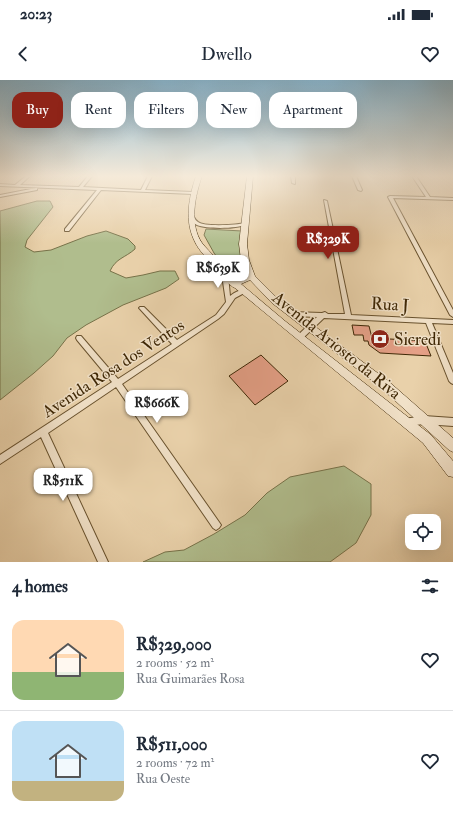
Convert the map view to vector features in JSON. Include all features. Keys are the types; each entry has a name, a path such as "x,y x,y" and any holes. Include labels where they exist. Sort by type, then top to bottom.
{"street":[{"path":"68,230 93,198"},
{"name":"Avenida Ariosto da Riva","path":"193,198 191,208 192,218 199,226 198,242 239,290 427,439 453,471"},
{"path":"248,198 243,244 245,260 252,277 275,301 293,314 308,328 383,383 453,446"},
{"path":"391,198 453,315"},
{"path":"441,198 453,199"},
{"path":"325,200 348,316"},
{"path":"199,226 209,225 245,227"},
{"path":"225,275 228,301"},
{"path":"252,277 243,279 239,290 254,290 261,287"},
{"name":"Avenida Rosa dos Ventos","path":"0,460 223,312 228,301 239,290"},
{"path":"142,308 176,344"},
{"name":"Rua J","path":"293,314 325,314 453,322"},
{"path":"300,337 308,328 325,314"},
{"path":"428,321 453,381"},
{"path":"79,338 117,383 216,525"},
{"path":"406,422 424,420 453,422"},
{"path":"42,432 103,562"}],"green space":[{"path":"37,201 50,201 53,207 27,240 25,247 34,252 51,250 87,236 106,231 128,239 135,246 135,249 115,263 110,271 126,278 160,271 175,271 179,279 166,288 123,305 86,325 67,338 53,356 0,400 0,211"},
{"path":"206,229 242,231 246,273 231,276 214,253 204,235"},
{"path":"344,466 371,484 371,515 356,543 330,562 143,562 165,552 184,550 214,534 245,515 267,493 290,477"}],"building":[{"name":"Sicredi","path":"352,325 369,326 372,338 425,341 431,356 380,353 369,345 368,341 364,341 363,335 354,335"},
{"path":"261,355 288,381 255,405 229,376"}],"place":[{"name":"Sicredi","path":"380,339"}]}
